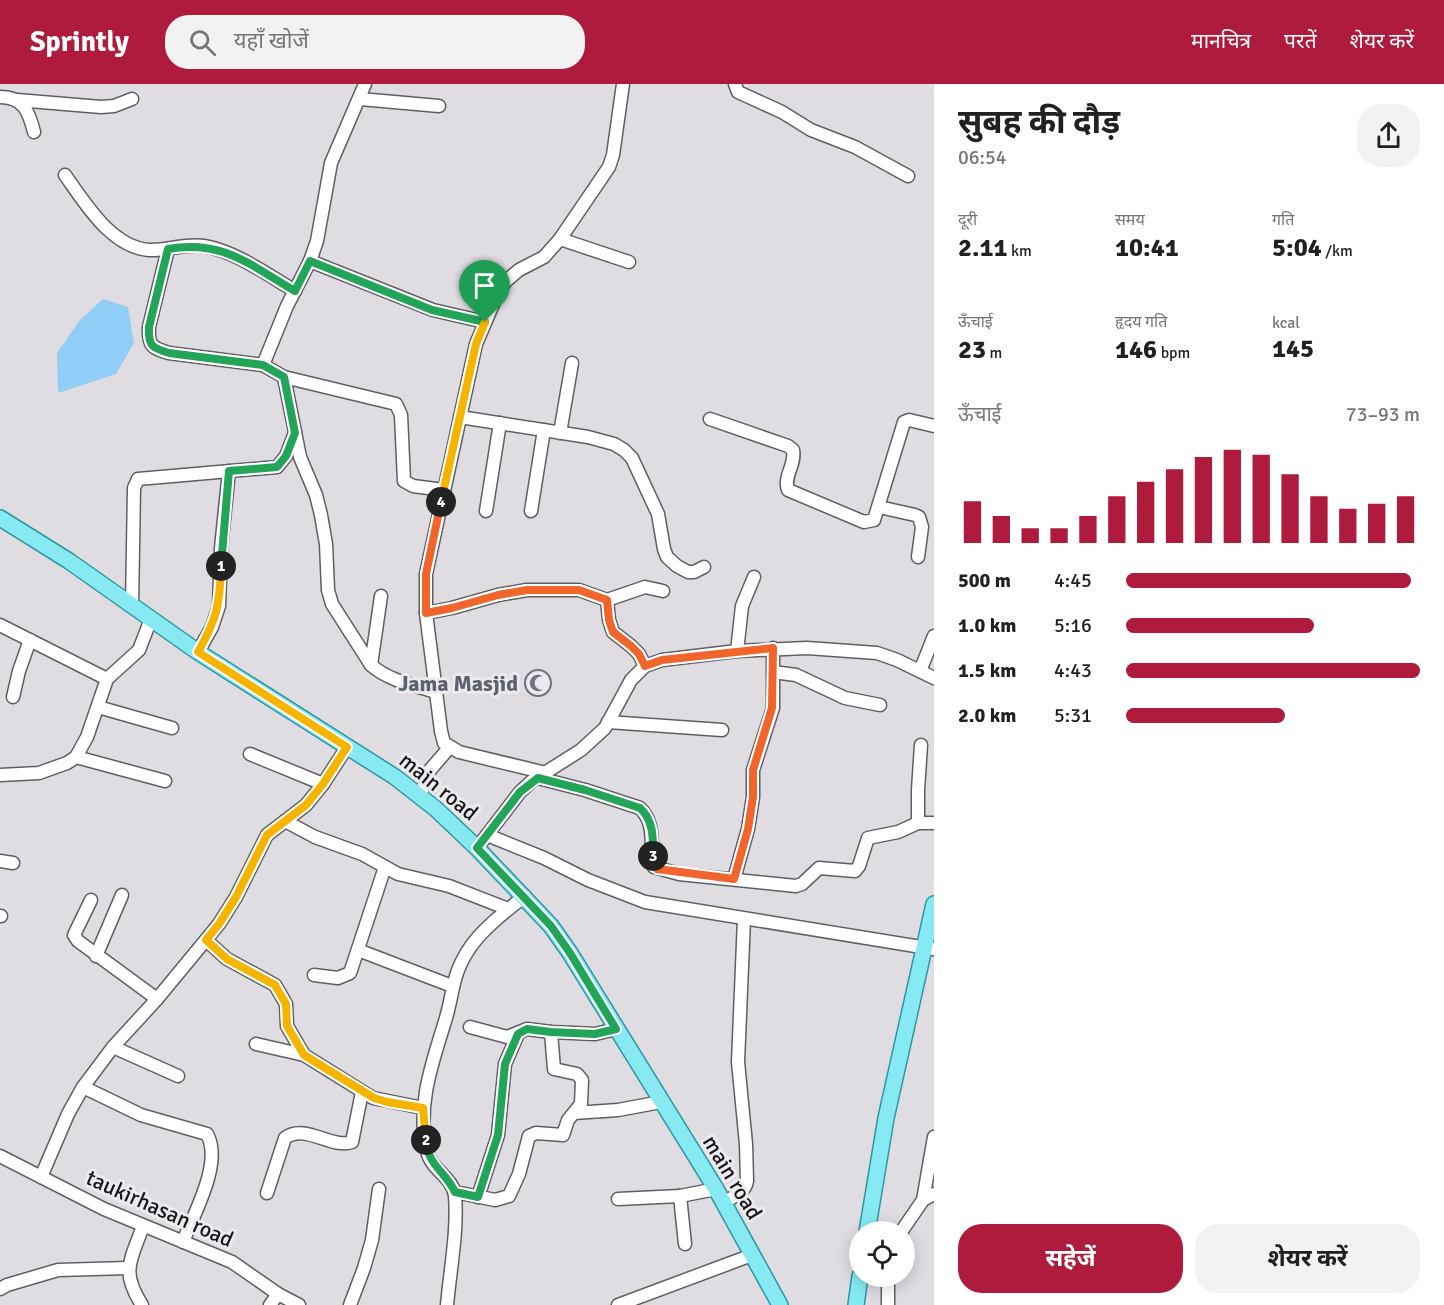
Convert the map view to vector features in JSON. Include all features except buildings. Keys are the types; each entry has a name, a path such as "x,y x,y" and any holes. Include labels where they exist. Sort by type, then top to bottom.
{"main road":[{"name":"main road","path":"0,518 69,561 198,652 395,777 420,796 477,848 525,896 551,926 570,953 720,1196 780,1305"},
{"path":"869,1221 886,1118 929,948 934,904"},
{"path":"856,1305 858,1287"}],"street":[{"path":"263,365 310,261 317,241 331,164 365,84"},
{"path":"622,84 613,155 609,167 560,239 544,257 519,270 506,281 497,295 476,344 426,574 426,613 444,742 449,748 459,752 542,775 640,808 647,814 652,831 653,864 657,869 796,886 802,884 819,868 855,871 859,866 868,838 898,832 918,823 934,823"},
{"path":"735,84 738,92 782,112 812,130 855,147 908,176"},
{"path":"0,97 100,107 114,106 132,99"},
{"path":"360,99 439,106"},
{"path":"17,100 29,113 34,132"},
{"path":"65,175 114,235 127,244 139,248 168,249 188,245 220,250 295,291"},
{"path":"560,239 629,262"},
{"path":"168,249 149,327 148,338 151,345 157,350 169,353 263,365 284,377 396,404 401,415 404,481 413,486 444,490"},
{"path":"310,261 432,310 485,322"},
{"path":"560,433 572,363"},
{"path":"284,377 300,457 316,495 321,514 326,544 328,590 332,604 371,665 379,672 390,678 436,692"},
{"path":"460,417 560,433 614,444 624,450 632,458 658,514 667,558 688,572 694,573 704,567"},
{"path":"710,419 788,446 793,450 794,458 785,482 788,490 864,522 874,520 904,422 909,420 934,426"},
{"path":"486,511 500,423"},
{"path":"531,511 544,430"},
{"path":"132,606 134,488 138,479 277,467 286,456 295,433"},
{"path":"198,652 212,627 219,606 221,548 229,471"},
{"path":"879,507 915,514 919,517 922,527 918,557"},
{"path":"737,651 742,606 754,577"},
{"path":"426,613 527,590 579,590 607,600 645,588 663,591"},
{"path":"371,665 381,596"},
{"path":"607,600 613,632 639,654 645,666"},
{"path":"0,775 39,773 67,764 76,757 87,737 107,679 139,650 150,619"},
{"path":"0,625 107,679"},
{"path":"920,671 934,636"},
{"path":"13,697 30,640"},
{"path":"734,879 748,829 753,797 753,770 772,708 773,648"},
{"path":"477,848 520,792 582,750 605,728 631,680 645,666 662,660 737,651 807,648 877,653 934,678"},
{"path":"773,672 807,679 835,694 880,705"},
{"path":"98,707 172,728"},
{"path":"609,722 722,730"},
{"path":"918,823 921,745"},
{"path":"41,1177 68,1114 83,1087 113,1047 157,999 219,924 236,897 267,835 306,805 347,747"},
{"path":"420,796 430,770 449,748"},
{"path":"250,754 323,784"},
{"path":"76,757 165,781"},
{"path":"285,820 315,837 362,854 398,874 449,886 508,909"},
{"path":"487,835 544,858 588,880 645,902 929,948"},
{"path":"0,861 13,863"},
{"path":"314,975 338,978 350,973 385,867"},
{"path":"96,956 123,895"},
{"path":"447,1305 456,1210 455,1192 450,1182 435,1167 426,1149 423,1108 429,1074 459,965 471,946 508,909 525,896"},
{"path":"91,900 74,935 78,941 157,999"},
{"path":"618,1199 720,1196 741,1192 746,1187 746,1144 738,1062 744,919"},
{"path":"206,940 227,959 275,985 286,1004 287,1026 304,1055"},
{"path":"358,950 452,986"},
{"path":"470,1027 507,1036 527,1029 595,1034 616,1029"},
{"path":"455,1192 495,1200 509,1196 519,1174 529,1136 536,1133 563,1135 568,1120 581,1104 582,1080 577,1074 554,1069 551,1032"},
{"path":"478,1197 498,1135 505,1064 518,1034"},
{"path":"256,1044 304,1055 362,1092 387,1102 423,1108"},
{"path":"113,1047 177,1076"},
{"path":"83,1087 141,1115 207,1134 212,1143 213,1157 208,1177 183,1242"},
{"path":"267,1193 285,1138 289,1135 303,1134 343,1143 352,1142 362,1092"},
{"path":"574,1113 618,1110 661,1102"},
{"path":"909,1221 928,1197 934,1137"},
{"name":"taukirhasan road","path":"0,1156 104,1209 232,1262 274,1300 299,1305"},
{"path":"350,1305 372,1240 379,1189"},
{"path":"680,1196 685,1244"},
{"path":"142,1305 132,1290 128,1268 143,1226"},
{"path":"618,1305 752,1255"},
{"path":"0,1289 58,1270 128,1268"},
{"path":"888,1287 888,1305"}],"water":[{"path":"103,299 128,307 134,343 116,374 58,393 57,353 80,320"}],"place":[{"name":"Jama Masjid","path":"538,683"}],"route":[{"path":"188,245 220,250 295,291 310,261 432,310 485,322 476,344 426,574 426,613 527,590 579,590 607,600 613,632 639,654 645,666 662,660 773,648 773,672 772,708 753,770 753,797 748,829 734,879 680,874 657,869 653,864 652,831 647,814 640,808 538,778 520,792 477,848 551,926 616,1029 595,1034 527,1029 518,1034 505,1064 498,1135 478,1197 455,1192 450,1182 429,1158 426,1149 423,1108 374,1098 304,1055 287,1026 286,1004 275,985 227,959 206,940 236,897 267,835 306,805 347,747 198,652 212,627 219,606 221,548 229,471 277,467 286,456 295,433 284,377 268,366 157,350 148,338 168,249 188,245"}]}
